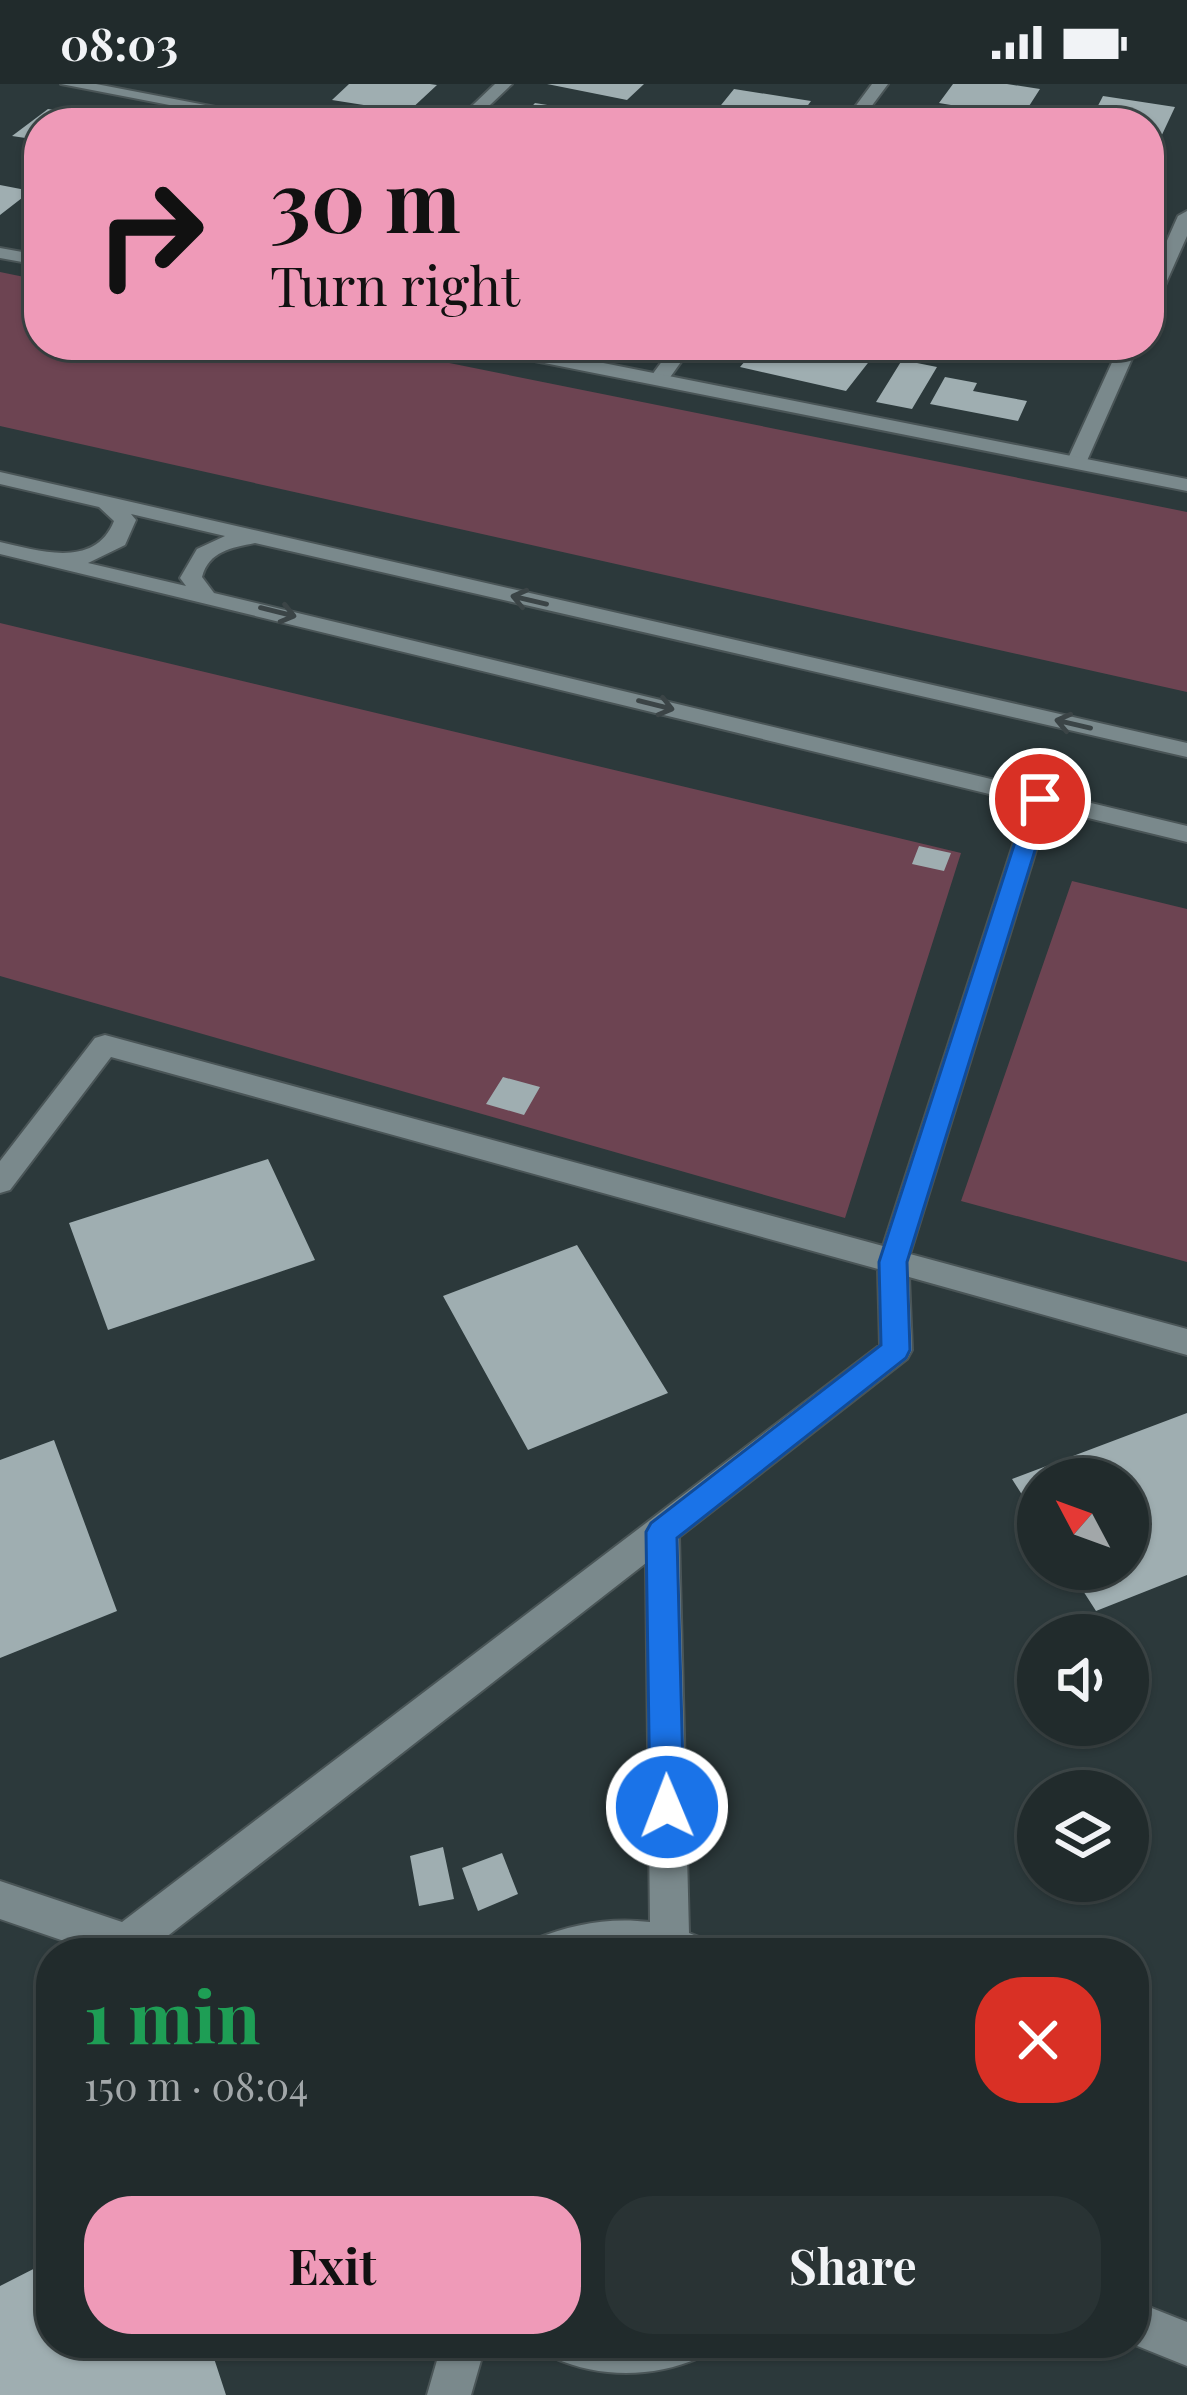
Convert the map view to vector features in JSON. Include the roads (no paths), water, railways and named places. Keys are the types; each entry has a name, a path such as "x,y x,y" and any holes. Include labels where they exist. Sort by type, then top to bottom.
{"street":[{"path":"69,84 216,108"},
{"path":"478,108 504,84"},
{"path":"1164,267 1187,216"},
{"path":"561,360 1187,485"},
{"path":"659,379 673,360"},
{"path":"1076,463 1122,360"},
{"path":"0,478 1187,750"},
{"path":"52,560 89,556 117,540 125,520 107,503"},
{"path":"204,594 191,578 197,560 221,544 254,538"},
{"path":"0,548 1187,834"},
{"path":"153,1938 896,1350 893,1262 1040,799"},
{"path":"0,1182 105,1045 1187,1342"},
{"path":"662,1532 680,1938"},
{"path":"0,1900 115,1938"},
{"path":"1149,2329 1187,2344"},
{"path":"448,2395 459,2358"}]}
